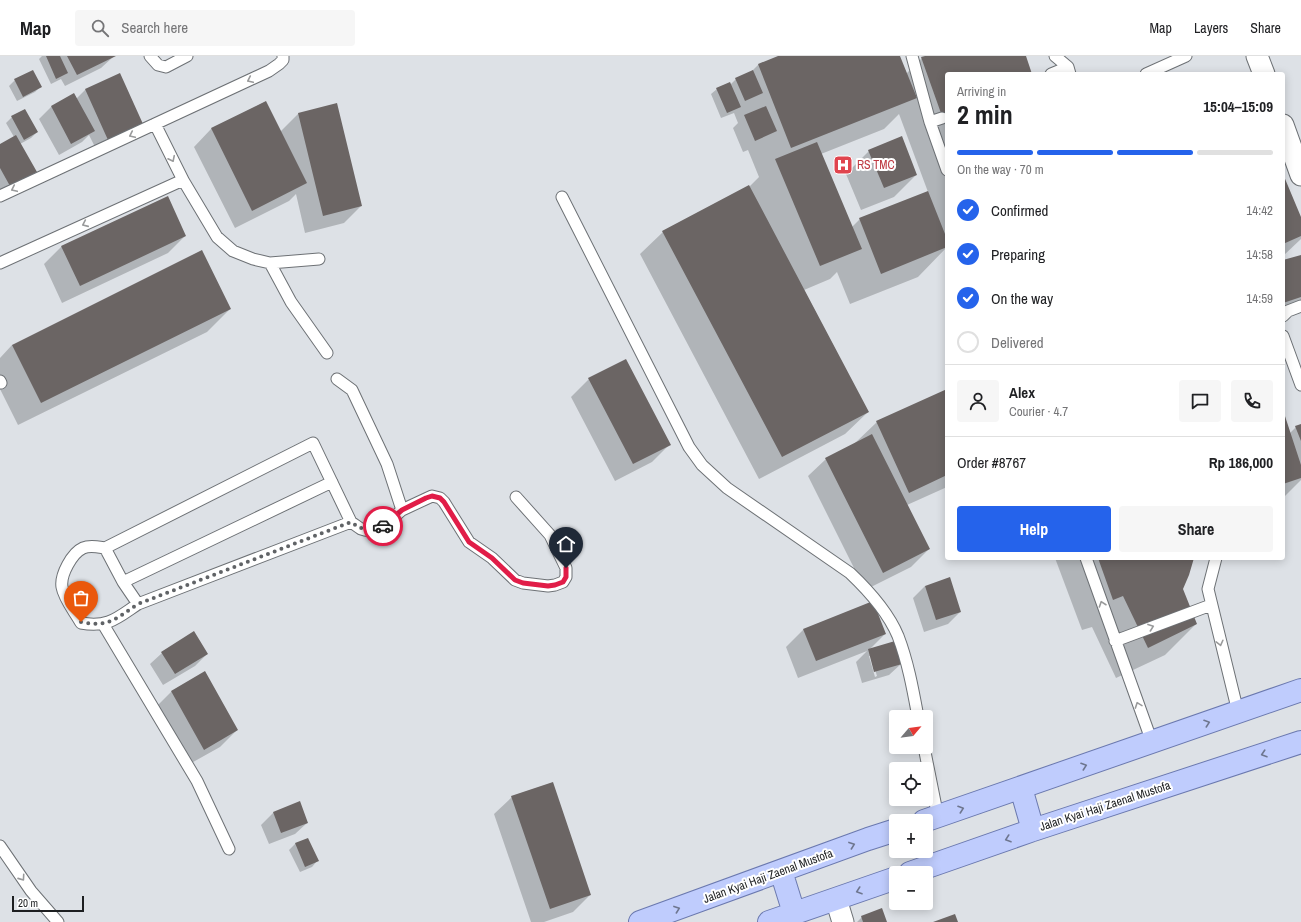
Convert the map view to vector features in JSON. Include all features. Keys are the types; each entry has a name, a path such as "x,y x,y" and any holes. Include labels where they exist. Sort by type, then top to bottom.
{"main road":[{"path":"933,818 1301,690"},
{"name":"Jalan Kyai Haji Zaenal Mustofa","path":"930,866 1033,830 1301,742"},
{"path":"1021,788 1033,830"},
{"name":"Jalan Kyai Haji Zaenal Mustofa","path":"640,922 889,832"},
{"path":"781,871 794,913"},
{"path":"769,922 889,880"}],"street":[{"path":"1257,56 1263,72"},
{"path":"1285,131 1301,175"},
{"path":"836,899 843,922"}],"lane":[{"path":"150,56 158,65 166,67 187,56"},
{"path":"0,196 269,71 279,64 282,60 282,56"},
{"path":"912,56 930,122 945,164"},
{"path":"1055,56 1069,70"},
{"path":"1150,72 1186,56"},
{"path":"930,122 942,118"},
{"path":"155,124 183,180 217,237 233,251 253,259 270,263 319,259"},
{"path":"0,263 183,180"},
{"path":"562,197 689,447 702,465 727,488 850,573 867,589 886,614 898,636 910,675 917,710"},
{"path":"270,263 291,302 327,353"},
{"path":"1285,314 1288,311 1301,306"},
{"path":"1285,341 1301,385"},
{"path":"336,379 352,390 387,464 402,510"},
{"path":"351,522 138,604 114,620 103,624 92,625 81,622 65,596 62,586 68,565 72,558 76,553 84,548 92,546 105,548 313,443 351,522 362,529 370,530 382,528 402,510 432,496 440,498 469,542 492,558 515,580 523,583 548,586 563,582 566,577 566,568 550,535 516,497"},
{"path":"123,582 332,482"},
{"path":"105,548 123,582 138,604"},
{"path":"1087,560 1152,742"},
{"path":"1215,560 1208,589 1238,712"},
{"path":"1115,641 1211,605"},
{"path":"103,624 197,781 229,849"},
{"path":"925,754 931,814"},
{"path":"0,846 31,891 58,922"}],"building":[{"path":"46,56 60,56 68,73 56,79"},
{"path":"67,56 116,56 77,75"},
{"path":"778,56 900,56 917,98 791,148 758,64"},
{"path":"1026,56 1031,72 945,72 945,124 921,57"},
{"path":"33,70 42,87 23,97 14,79"},
{"path":"753,70 763,93 745,101 735,78"},
{"path":"120,73 143,124 108,140 85,89"},
{"path":"730,82 741,107 727,113 716,88"},
{"path":"74,93 95,131 71,144 51,106"},
{"path":"266,101 307,183 252,211 211,128"},
{"path":"337,103 362,206 323,216 298,113"},
{"path":"766,106 777,131 755,141 744,115"},
{"path":"25,109 38,132 24,140 11,116"},
{"path":"16,135 37,172 10,186 0,168 0,144"},
{"path":"902,136 917,175 884,188 868,150"},
{"path":"817,142 862,249 820,266 775,159"},
{"path":"1285,179 1301,217 1301,236 1285,243"},
{"path":"749,185 869,412 782,457 662,231"},
{"path":"928,191 945,234 945,248 881,274 859,218"},
{"path":"168,196 186,236 80,286 61,246"},
{"path":"202,250 231,309 41,403 12,345"},
{"path":"1301,255 1301,297 1285,302 1285,259"},
{"path":"626,359 671,445 633,464 588,378"},
{"path":"945,390 945,476 909,493 876,421"},
{"path":"1285,416 1301,465 1301,478 1285,483"},
{"path":"1301,424 1301,441 1295,426"},
{"path":"872,434 930,549 883,573 825,458"},
{"path":"1099,560 1193,560 1183,589 1197,624 1148,648 1123,596 1113,600"},
{"path":"950,577 961,612 936,620 925,586"},
{"path":"873,601 886,634 816,661 803,629"},
{"path":"194,631 208,654 175,674 161,652"},
{"path":"895,641 902,664 874,672 868,649"},
{"path":"205,671 238,730 204,750 171,691"},
{"path":"553,782 591,895 550,909 511,796"},
{"path":"300,801 308,823 281,833 273,812"},
{"path":"308,838 319,861 305,867 295,843"},
{"path":"882,908 887,922 863,922 861,916"},
{"path":"955,914 958,922 933,922"}],"way so far":[{"path":"81,622 92,625 103,624 114,620 138,604 351,522 362,529 370,530 382,528 383,526"}],"place":[{"name":"RS TMC","path":"843,165"}],"route":[{"path":"383,526 402,510 432,496 440,498 444,502 469,542 492,558 515,580 523,583 548,586 555,585 563,582 566,577 566,568"}]}
